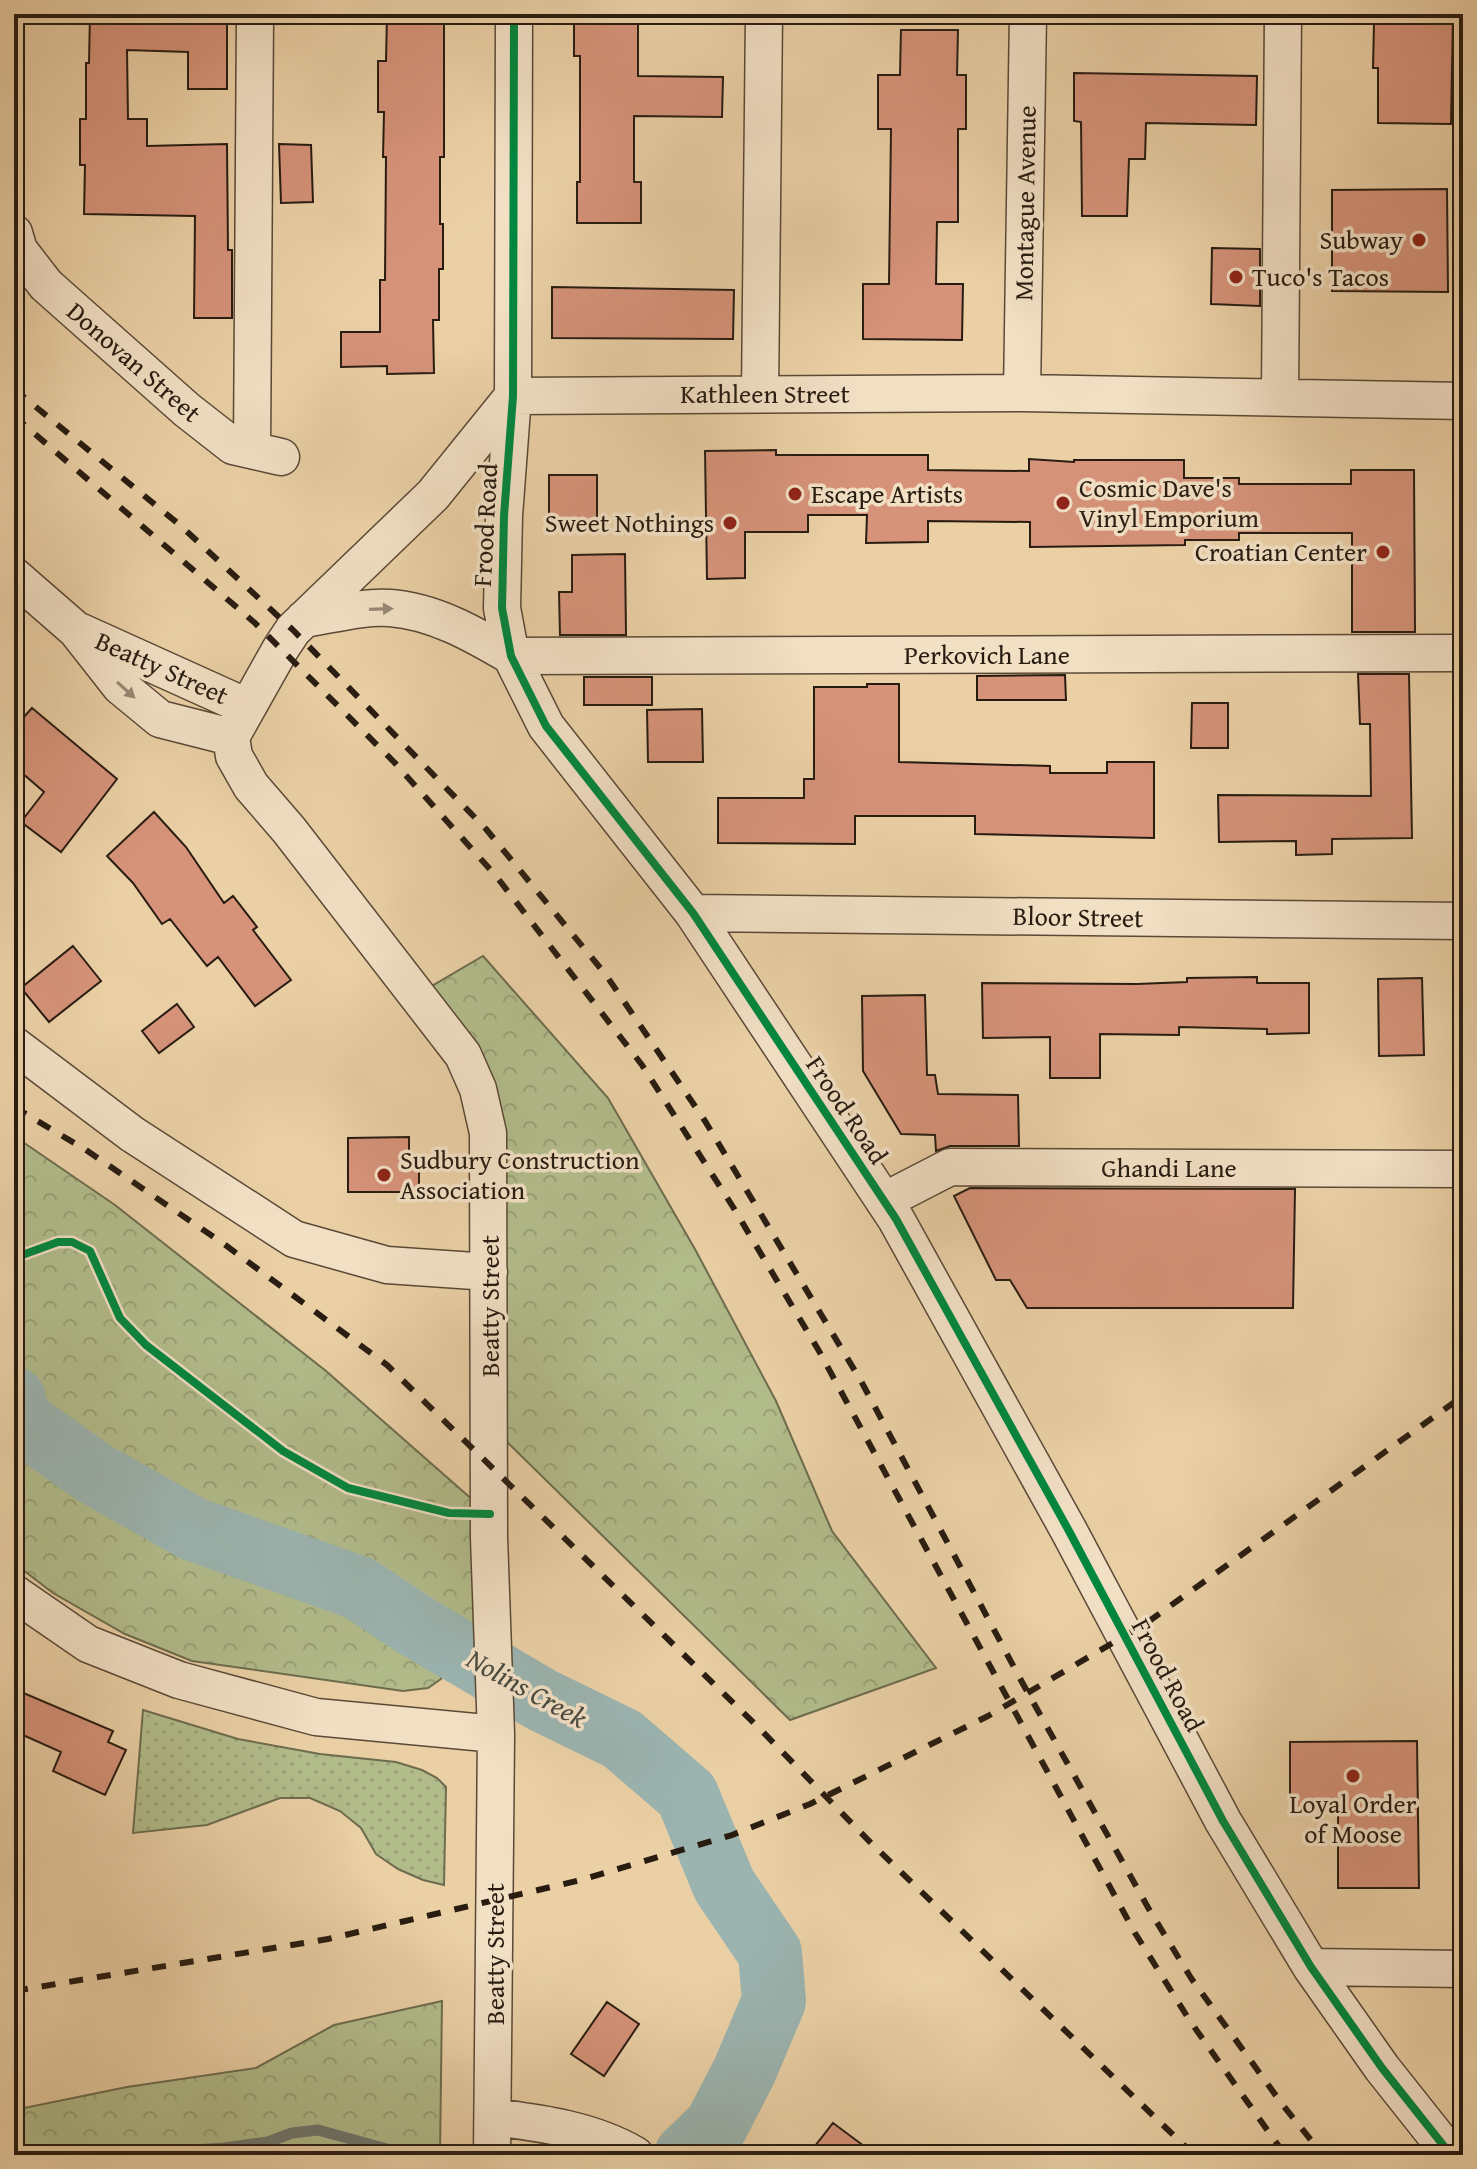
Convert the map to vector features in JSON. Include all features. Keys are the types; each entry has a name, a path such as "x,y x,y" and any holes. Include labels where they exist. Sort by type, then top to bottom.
{"street":[{"name":"Donovan Street","path":"14,233 19,250 46,285 199,419 233,446 267,454 255,14"},
{"name":"Frood Road","path":"514,14 513,396 504,516 502,608 511,656 546,726 693,913 884,1201 1069,1531 1223,1821 1311,1967 1382,2068 1451,2155"},
{"path":"760,394 764,14"},
{"name":"Montague Avenue","path":"1022,393 1028,14"},
{"path":"1280,397 1283,14"},
{"name":"Kathleen Street","path":"513,396 1022,393 1463,401"},
{"path":"239,722 281,648 304,619 433,495 513,396"},
{"name":"Beatty Street","path":"16,581 76,630 239,722"},
{"path":"304,619 390,608 426,616 472,633 511,656"},
{"name":"Beatty Street","path":"76,630 120,686 160,719 239,722"},
{"name":"Perkovich Lane","path":"511,656 1463,653"},
{"name":"Beatty Street","path":"239,722 234,756 251,786 289,830 463,1055 478,1089 488,1133 489,1537 495,1717 492,2155"},
{"name":"Bloor Street","path":"693,913 1463,921"},
{"path":"14,1045 132,1134 294,1239 387,1265 489,1272"},
{"name":"Ghandi Lane","path":"884,1201 950,1167 1463,1169"},
{"path":"14,1593 88,1644 179,1680 316,1717 495,1717"},
{"path":"1311,1967 1463,1969"},
{"path":"493,2117 554,2125 629,2151"}],"green space":[{"path":"483,956 608,1098 696,1251 776,1401 832,1531 936,1668 790,1720 496,1431 491,1131 420,993"},
{"path":"14,1136 115,1205 326,1371 483,1509 488,1672 444,1645 441,1679 428,1688 403,1691 192,1661 125,1634 53,1593 14,1563"},
{"path":"143,1710 238,1739 320,1754 396,1762 437,1778 446,1787 444,1885 398,1869 376,1854 361,1828 340,1811 310,1798 280,1798 207,1825 133,1833"},
{"path":"442,2001 440,2155 14,2155 14,2110 127,2087 256,2068 334,2025"}],"building":[{"path":"90,14 227,14 227,89 188,89 188,52 127,50 128,119 147,119 147,146 227,144 232,318 194,318 195,216 84,214 85,165 80,165 80,119 86,119"},
{"path":"387,14 444,14 444,157 440,157 443,269 439,269 439,320 433,320 434,373 387,374 387,366 341,367 341,332 380,332 380,280 385,280 386,157 383,157 384,112 378,112 378,61 386,61"},
{"path":"1390,14 1453,14 1451,124 1378,123 1378,68 1373,68 1374,23 1390,23"},
{"path":"574,15 638,15 638,76 723,77 722,117 634,116 634,182 641,182 641,223 577,223 580,56 574,56"},
{"path":"901,30 958,30 957,75 966,75 966,129 958,129 958,222 937,222 936,284 963,284 962,340 863,339 863,284 889,284 891,129 878,129 878,75 900,75"},
{"path":"1074,73 1257,76 1256,125 1146,123 1145,159 1129,159 1127,216 1082,216 1081,122 1074,121"},
{"path":"279,144 311,145 313,202 281,203"},
{"path":"1447,189 1448,292 1332,291 1332,190"},
{"name":"Tuco's Tacos","path":"1212,248 1260,249 1260,306 1211,304"},
{"path":"552,287 734,290 733,339 552,338"},
{"path":"776,450 776,455 928,455 928,470 1029,471 1029,459 1074,462 1184,460 1184,478 1239,478 1239,484 1351,484 1351,470 1414,470 1415,632 1352,632 1352,533 1239,533 1239,540 1185,540 1185,545 1030,547 1030,522 928,521 928,542 866,543 867,515 808,515 808,532 745,532 745,578 707,579 705,451"},
{"path":"549,475 597,475 597,526 549,526"},
{"path":"625,554 626,635 560,635 559,592 572,592 572,555"},
{"path":"1358,674 1409,674 1412,838 1332,839 1332,854 1296,855 1296,841 1219,842 1218,795 1371,796 1370,724 1360,724"},
{"path":"1065,675 1066,700 977,700 977,676"},
{"path":"584,677 652,677 652,705 584,705"},
{"path":"867,684 899,684 899,762 1050,766 1050,773 1107,773 1107,762 1154,762 1154,838 975,834 975,816 855,816 855,844 718,843 718,798 804,798 804,779 814,779 814,687 867,687"},
{"path":"1192,703 1228,703 1228,748 1191,748"},
{"path":"32,708 117,779 61,852 21,822 44,792 14,766 14,728"},
{"path":"702,709 703,762 648,762 647,710"},
{"path":"154,812 186,847 224,903 233,896 257,927 253,930 291,980 255,1006 218,957 207,966 170,919 162,924 133,883 107,856"},
{"path":"73,946 101,981 49,1022 21,988"},
{"path":"1257,977 1257,983 1309,983 1309,1033 1267,1034 1267,1029 1179,1027 1179,1035 1100,1034 1100,1078 1050,1078 1050,1037 983,1038 982,983 1137,984 1187,982 1187,978"},
{"path":"1422,978 1424,1055 1379,1056 1378,979"},
{"path":"925,995 927,1075 935,1075 938,1094 1018,1095 1019,1146 950,1146 936,1151 935,1135 901,1134 863,1071 862,996"},
{"path":"177,1004 194,1027 159,1053 142,1031"},
{"name":"Sudbury Construction Association","path":"409,1137 409,1159 419,1159 419,1192 348,1192 348,1138"},
{"path":"970,1188 1295,1189 1293,1308 1027,1308 1010,1280 996,1280 954,1196"},
{"path":"14,1689 113,1731 108,1742 126,1750 105,1795 53,1771 61,1752 14,1731"},
{"path":"1417,1741 1419,1888 1338,1888 1338,1810 1290,1810 1290,1742"},
{"path":"607,2002 639,2024 604,2076 571,2054"},
{"path":"833,2123 876,2155 808,2155"}],"waterway":[{"name":"Nolins Creek","path":"14,1399 19,1420 94,1473 193,1529 359,1588 416,1626 542,1700 622,1739 687,1795 724,1885 770,1953 774,2001 744,2072 716,2126 686,2155"},
{"path":"115,2155 224,2148 318,2130 398,2152"}],"railway":[{"path":"14,389 181,526 293,630 486,829 606,975 705,1121 861,1381 1023,1684 1150,1911 1191,1978 1323,2155"},
{"path":"14,416 255,623 394,762 496,876 642,1065 733,1207 819,1351 1135,1933 1190,2021 1285,2155"},
{"path":"14,1107 86,1150 224,1244 387,1365 761,1730 872,1844 1194,2155"},
{"path":"14,1991 328,1939 581,1880 732,1835 810,1804 988,1716 1145,1624 1463,1396"}],"cycle path":[{"path":"514,14 513,396 504,516 502,608 511,656 546,726 693,913 896,1219 1069,1531 1223,1821 1311,1967 1382,2068 1451,2155"},
{"path":"14,1258 58,1242 72,1242 90,1251 120,1318 146,1345 283,1451 348,1488 449,1513 490,1514"}],"place":[{"name":"Subway","path":"1419,240"},
{"name":"Tuco's Tacos","path":"1236,277"},
{"name":"Escape Artists","path":"795,494"},
{"name":"Cosmic Dave's Vinyl Emporium","path":"1063,503"},
{"name":"Sweet Nothings","path":"730,523"},
{"name":"Croatian Center","path":"1383,552"},
{"name":"Sudbury Construction Association","path":"384,1175"},
{"name":"Loyal Order of Moose","path":"1353,1776"}]}
